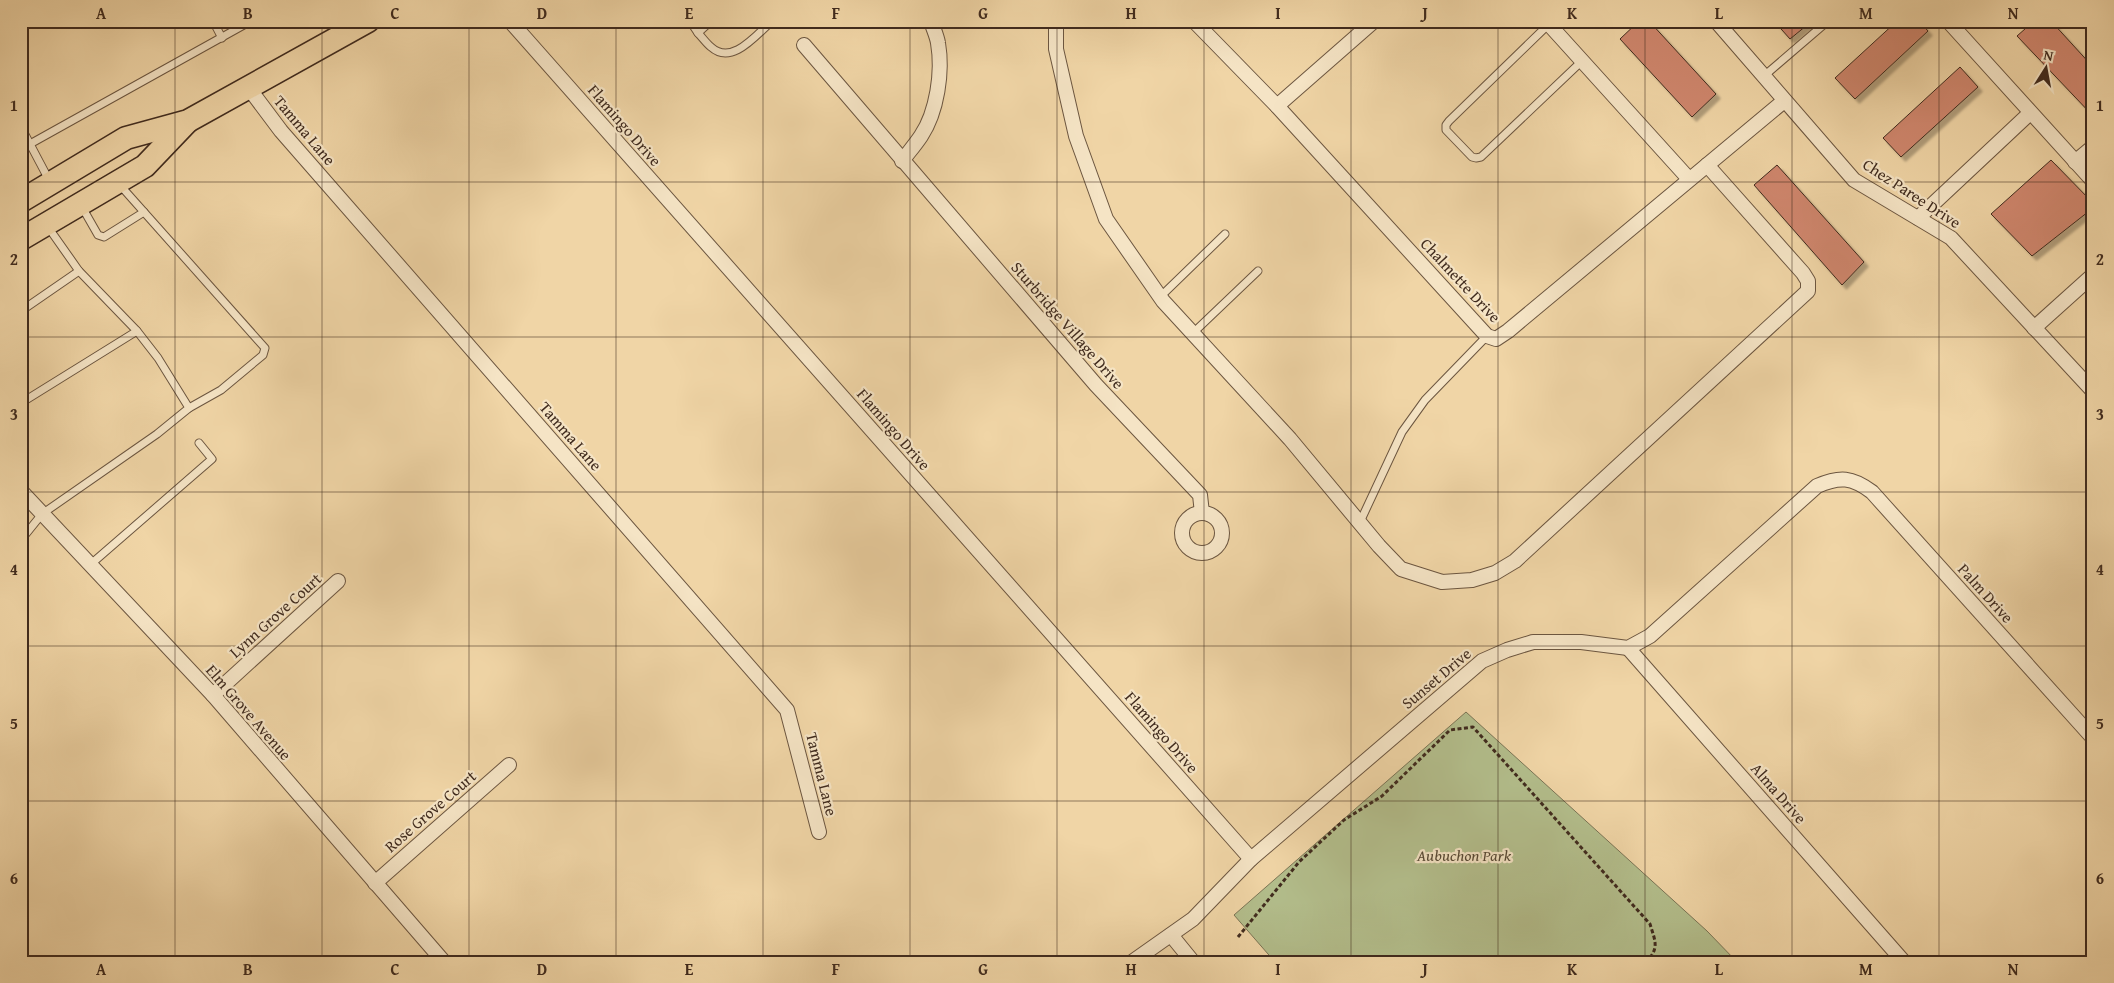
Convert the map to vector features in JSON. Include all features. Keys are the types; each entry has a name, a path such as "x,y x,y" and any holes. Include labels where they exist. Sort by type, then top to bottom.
{"main road":[{"path":"21,201 126,138 188,121 248,87 338,28 368,21"},
{"path":"21,239 144,166 188,121"}],"street":[{"name":"Flamingo Drive","path":"510,21 1251,859"},
{"path":"902,161 922,135 931,114 937,88 940,66 938,42 931,21"},
{"path":"1056,21 1056,49 1076,136 1106,220 1160,297 1290,440 1379,546 1401,569 1442,582 1472,580 1495,573 1515,561 1808,291 1808,281 1803,273 1707,165"},
{"name":"Chalmette Drive","path":"1194,21 1277,106 1487,336 1496,339 1784,101"},
{"name":"Chez Paree Drive","path":"1716,21 1854,180 1951,238 2093,391"},
{"path":"1948,21 2093,181"},
{"path":"1548,22 1690,179"},
{"path":"1277,106 1369,23"},
{"name":"Sturbridge Village Drive","path":"804,45 1096,385 1200,495 1202,513"},
{"name":"Tamma Lane","path":"248,87 281,131 787,710 819,832"},
{"path":"1918,218 2030,113"},
{"path":"2075,162 2093,147"},
{"path":"2034,328 2093,275"},
{"name":"Palm Drive","path":"1628,648 1650,636 1663,625 1817,486 1832,480 1847,479 1863,485 1872,492 2093,738"},
{"name":"Elm Grove Avenue","path":"21,491 213,695 444,962"},
{"name":"Lynn Grove Court","path":"213,695 338,581"},
{"name":"Sunset Drive","path":"1132,962 1193,919 1251,859 1482,661 1507,650 1533,642 1581,642 1628,648"},
{"name":"Alma Drive","path":"1628,648 1904,962"},
{"name":"Rose Grove Court","path":"375,883 509,765"},
{"path":"1171,935 1193,962"}],"lane":[{"path":"21,28 34,21"},
{"path":"213,21 222,38"},
{"path":"21,149 251,21"},
{"path":"690,21 712,48 723,54 734,53 772,21"},
{"path":"698,32 711,21"},
{"path":"1764,76 1828,21"},
{"path":"1548,22 1449,121 1446,125 1446,130 1472,156 1476,158 1481,157 1582,61"},
{"path":"21,127 51,183"},
{"path":"21,540 42,514 157,434 188,408 221,390 263,355 265,348 117,182"},
{"path":"80,204 98,235 104,237 144,212"},
{"path":"47,224 79,271 137,331 158,358 188,408"},
{"path":"1160,297 1225,234"},
{"path":"21,311 79,271"},
{"path":"1193,333 1258,271"},
{"path":"21,403 137,331"},
{"path":"1360,522 1402,432 1425,400 1487,336"},
{"path":"91,564 212,459 199,442"}],"path":[{"path":"1238,937 1299,862 1344,820 1382,796 1450,730 1473,727 1650,924 1656,944 1654,954 1646,962"}],"green space":[{"name":"Aubuchon Park","path":"1466,712 1707,931 1737,962 1275,962 1234,915"}],"building":[{"path":"1639,21 1649,21 1716,94 1692,117 1620,39"},
{"path":"1774,21 1812,21 1790,39"},
{"path":"1897,21 1919,21 1928,31 1855,99 1835,78"},
{"path":"2034,21 2051,21 2093,67 2093,116 2017,36"},
{"path":"1960,67 1978,87 1901,157 1883,138"},
{"path":"2051,160 2093,203 2093,208 2032,256 1991,214"},
{"path":"1777,165 1864,262 1842,285 1754,185"}]}
